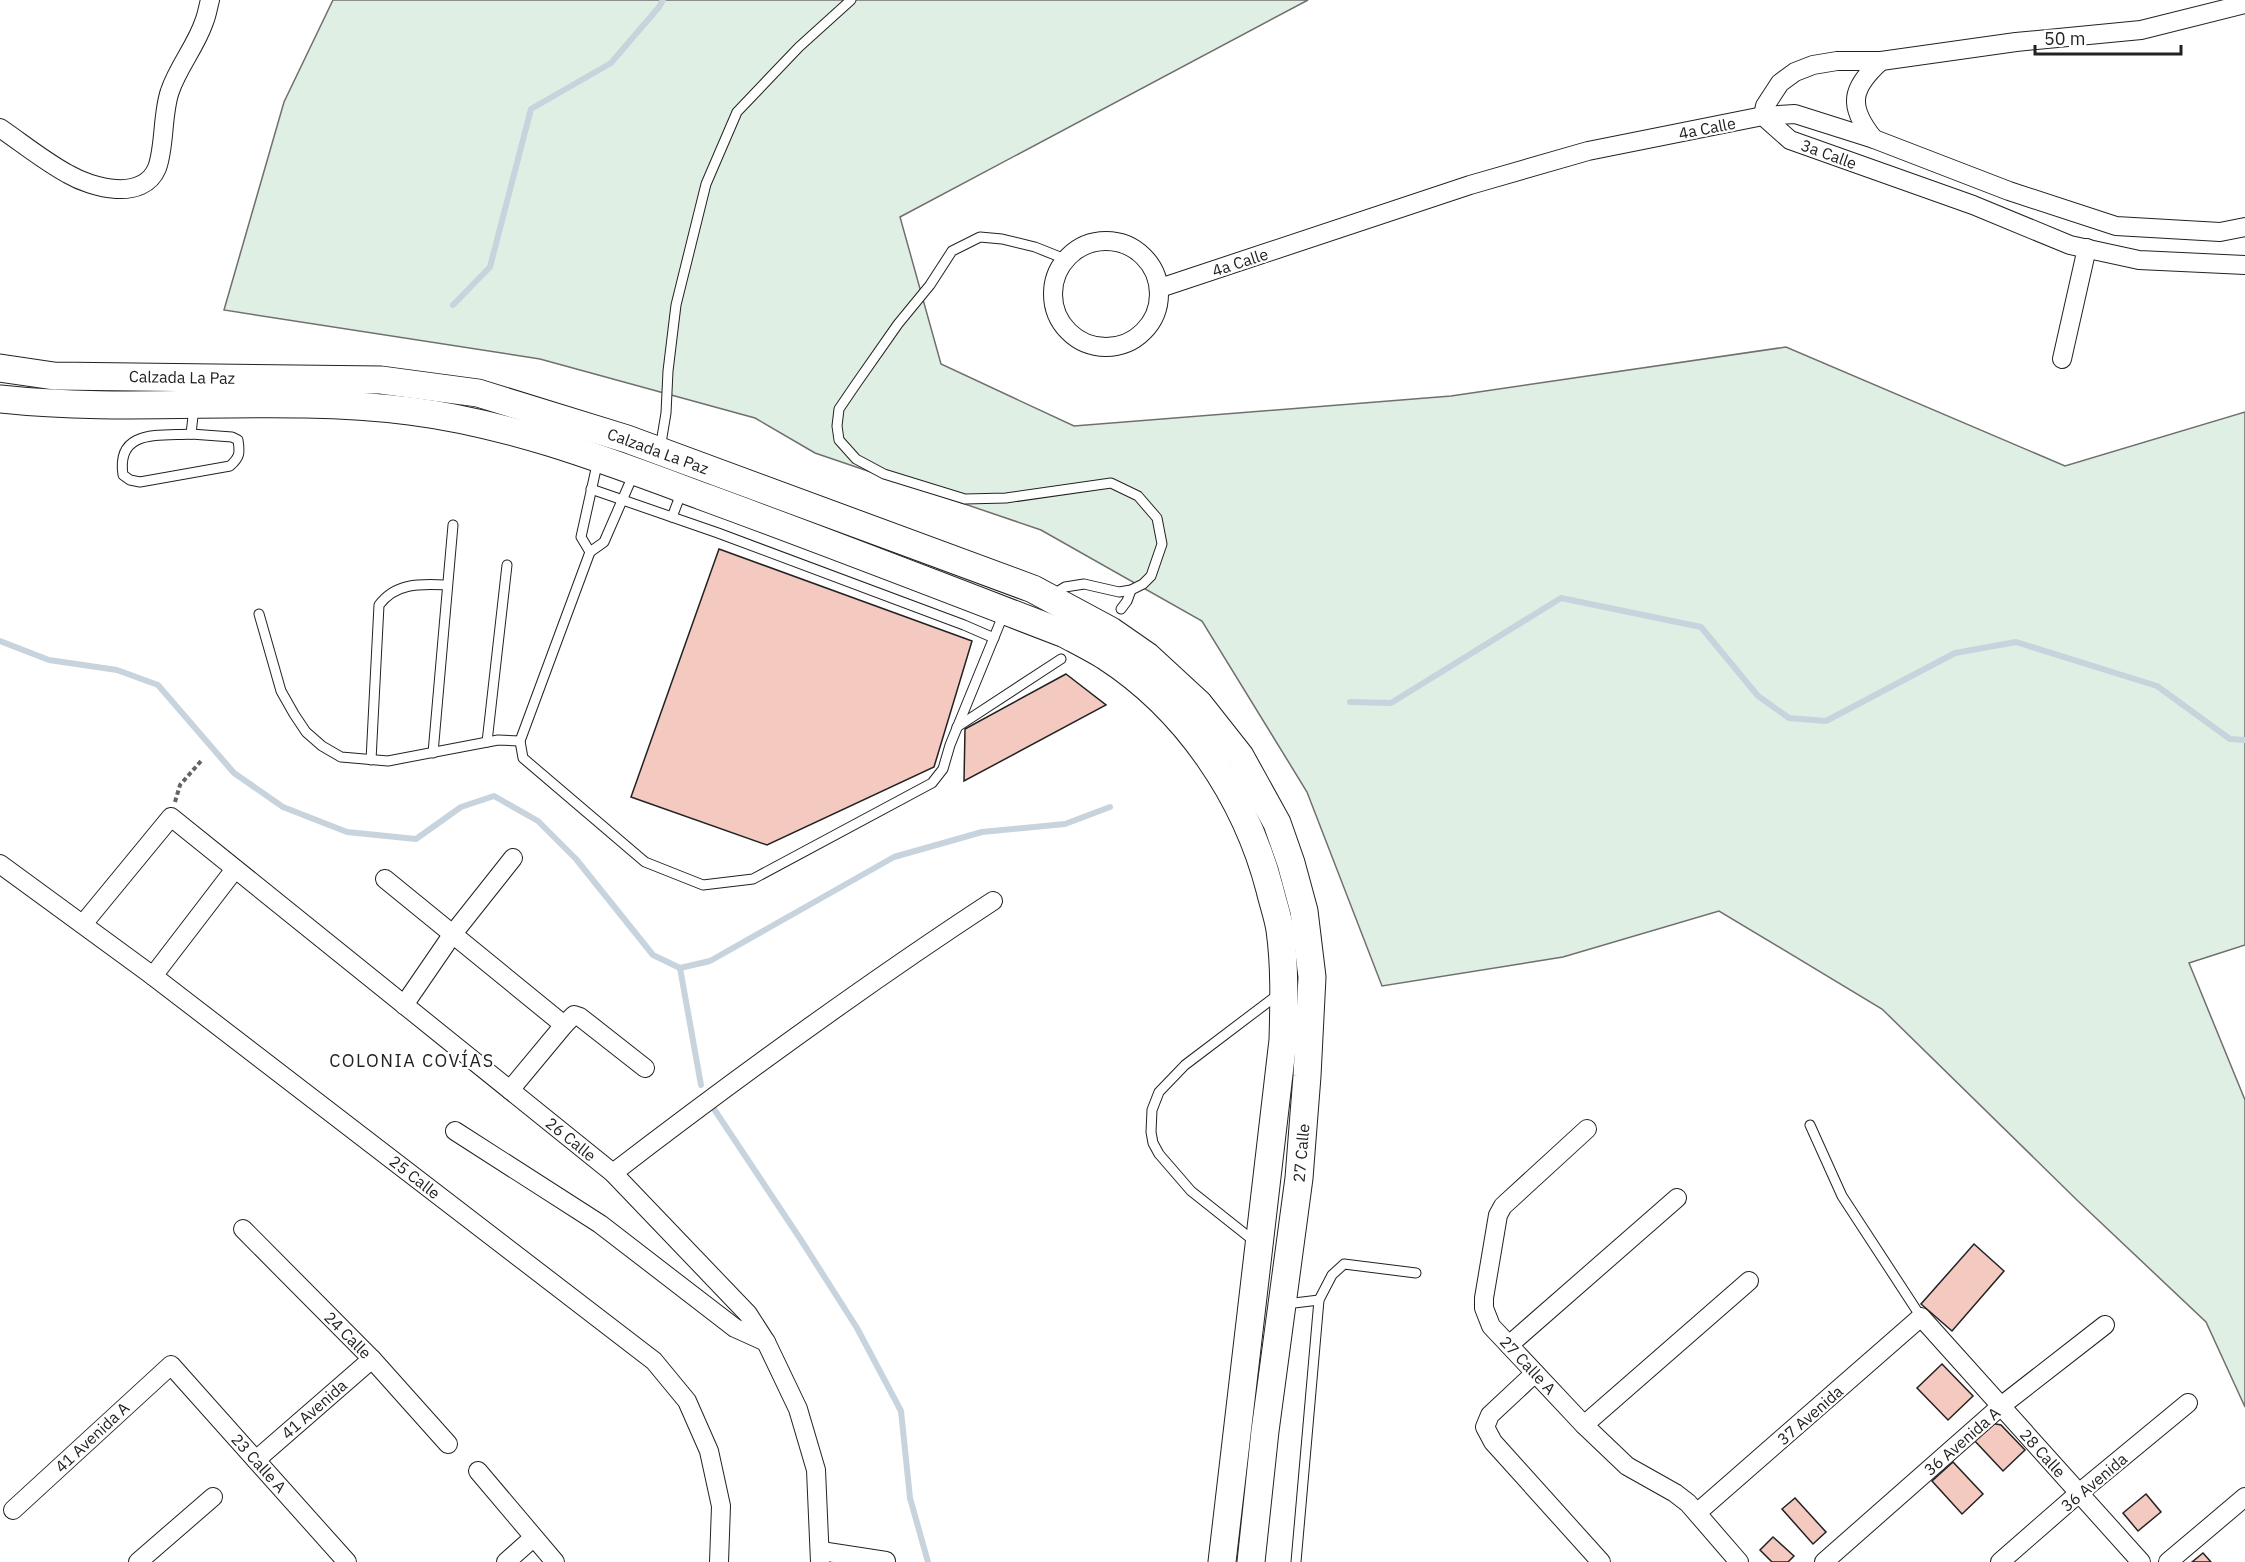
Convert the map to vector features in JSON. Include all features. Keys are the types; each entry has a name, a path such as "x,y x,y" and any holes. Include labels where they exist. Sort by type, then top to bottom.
{"main road":[{"name":"Calzada La Paz","path":"0,368 54,376 166,376 392,382 478,393 627,439 1033,589 1048,597 1111,631 1147,656 1199,704 1229,763"},
{"name":"Calzada La Paz","path":"0,399 51,405 331,405 408,411 478,422 635,470 1065,634 1106,657 1142,684 1229,763"},
{"name":"27 Calle","path":"1222,1562 1283,1040 1284,990 1280,928 1265,871 1229,763"},
{"name":"27 Calle","path":"1229,763 1277,823 1304,911 1312,977 1308,1076 1299,1178 1265,1431 1251,1562"}],"street":[{"path":"0,128 68,175 95,186 123,189 142,184 157,168 169,92 204,23 210,0"},
{"path":"1763,116 1766,106 1780,83 1795,72 1813,65 1837,61 1881,61 2016,42 2140,30 2245,4"},
{"path":"1874,139 1860,120 1855,100 1861,82 1881,61"},
{"name":"3a Calle","path":"1763,116 1795,114 1874,139 2009,191 2116,226 2220,232 2245,227"},
{"name":"3a Calle","path":"1763,116 1790,140 1972,205 2070,245 2139,260 2245,265"},
{"name":"4a Calle","path":"1160,288 1470,185 1588,152 1763,116"},
{"path":"1113,241 1130,246 1144,256 1155,271 1160,288 1159,306 1152,322 1141,336 1126,344 1109,348 1091,346 1075,338 1062,325 1055,309 1052,292 1056,274 1065,259 1078,248 1095,242 1113,241"},
{"path":"2062,359 2087,248"},
{"path":"83,924 171,817"},
{"name":"26 Calle","path":"171,817 613,1173 748,1314 766,1342 798,1409 816,1470 821,1557"},
{"path":"404,1005 452,935 513,858"},
{"name":"25 Calle","path":"0,864 153,976 654,1361 687,1401 709,1451 721,1506 719,1562"},
{"path":"153,976 235,869"},
{"path":"385,879 564,1025"},
{"path":"613,1173 694,1111 901,961 993,901"},
{"path":"510,1090 574,1015 580,1017 645,1068"},
{"name":"27 Calle A","path":"1587,1129 1503,1206 1498,1215 1484,1308 1491,1326 1584,1425 1627,1466 1675,1493 1698,1512 1739,1562"},
{"path":"455,1131 600,1224 735,1328 766,1342"},
{"path":"1509,1345 1677,1198"},
{"name":"24 Calle","path":"243,1229 372,1359 448,1444"},
{"path":"1584,1425 1749,1281"},
{"name":"28 Calle","path":"1921,1317 2141,1562"},
{"name":"37 Avenida","path":"1698,1512 1921,1317"},
{"name":"36 Avenida A","path":"1824,1562 2001,1406 2105,1325"},
{"name":"41 Avenida","path":"256,1460 372,1359"},
{"name":"23 Calle A","path":"171,1365 347,1562"},
{"name":"41 Avenida A","path":"13,1510 171,1365"},
{"path":"1535,1373 1490,1415 1485,1427 1493,1442 1601,1562"},
{"name":"36 Avenida","path":"2000,1562 2188,1403"},
{"path":"478,1470 555,1562"},
{"path":"138,1562 213,1497"},
{"path":"2168,1562 2245,1497"},
{"path":"506,1562 533,1538"},
{"path":"821,1557 886,1561"}],"lane":[{"path":"660,451 666,413 668,371 676,305 706,184 736,112 791,54 851,0"},
{"path":"1048,597 1065,587 1084,584 1119,592 1131,590 1143,584 1151,576 1162,544 1157,518 1138,496 1111,483 1006,498 966,499 884,474 856,459 839,440 837,426 839,409 898,324 930,285 952,251 980,237 1002,238 1035,247 1065,259"},
{"path":"191,434 194,404"},
{"path":"191,434 231,437 237,440 240,453 237,460 230,466 140,482 130,480 123,475 123,454 129,444 141,438 191,434"},
{"path":"590,552 581,537 598,458"},
{"path":"635,470 604,542 590,552 520,741 523,758 645,862 703,885 753,879 932,783 943,769 957,727 1005,611"},
{"path":"591,489 672,517 994,638"},
{"path":"672,517 683,489"},
{"path":"433,753 453,525"},
{"path":"487,742 507,566"},
{"path":"371,760 379,605 393,590 409,586 447,585"},
{"path":"1121,609 1131,590"},
{"path":"259,614 281,691 306,732 322,746 341,757 388,761 498,740 520,741"},
{"path":"957,727 1061,659"},
{"path":"1259,1245 1191,1191 1159,1154 1153,1143 1151,1132 1152,1110 1159,1092 1185,1065 1284,990"},
{"path":"1810,1125 1842,1196 1921,1317"},
{"path":"1296,1562 1319,1300 1332,1275 1344,1264 1416,1273"},
{"path":"1282,1305 1319,1300"}],"path":[{"path":"171,817 180,785 201,761"}],"green space":[{"path":"333,0 1308,0 900,217 941,364 1074,426 1451,396 1786,347 2065,466 2245,412 2245,945 2189,963 2245,1100 2245,1407 2206,1322 2079,1202 1882,1009 1719,911 1563,957 1382,986 1307,792 1202,621 1041,530 815,453 755,418 540,359 224,310 284,102"}],"building":[{"path":"719,549 972,641 934,767 767,845 631,797"},
{"path":"1066,674 1106,705 964,781 965,729"},
{"path":"1974,1244 2004,1271 1952,1331 1921,1304"},
{"path":"1942,1364 1973,1396 1948,1420 1917,1388"},
{"path":"1991,1423 2001,1425 2025,1450 2003,1471 1973,1439"},
{"path":"1953,1462 1983,1494 1962,1514 1932,1481"},
{"path":"2146,1494 2161,1512 2138,1531 2123,1513"},
{"path":"1795,1498 1826,1532 1813,1544 1782,1509"},
{"path":"1773,1537 1794,1556 1788,1562 1772,1562 1760,1550"},
{"path":"2203,1553 2211,1562 2192,1562"}],"waterway":[{"path":"453,305 490,267 531,109 611,63 663,0"},
{"path":"1350,702 1391,703 1561,598 1701,627 1758,696 1789,718 1826,721 1955,653 2016,642 2157,686 2230,739 2245,740"},
{"path":"0,641 49,660 117,670 158,685 234,773 283,807 347,832 416,839 461,807 494,796 538,821 576,859 653,955 680,968 710,961 894,857 982,832 1065,824 1110,807"},
{"path":"680,968 701,1085"},
{"path":"714,1109 857,1328 901,1411 910,1498 928,1562"}],"district":[{"name":"COLONIA COVÍAS","path":"412,1061"}]}
